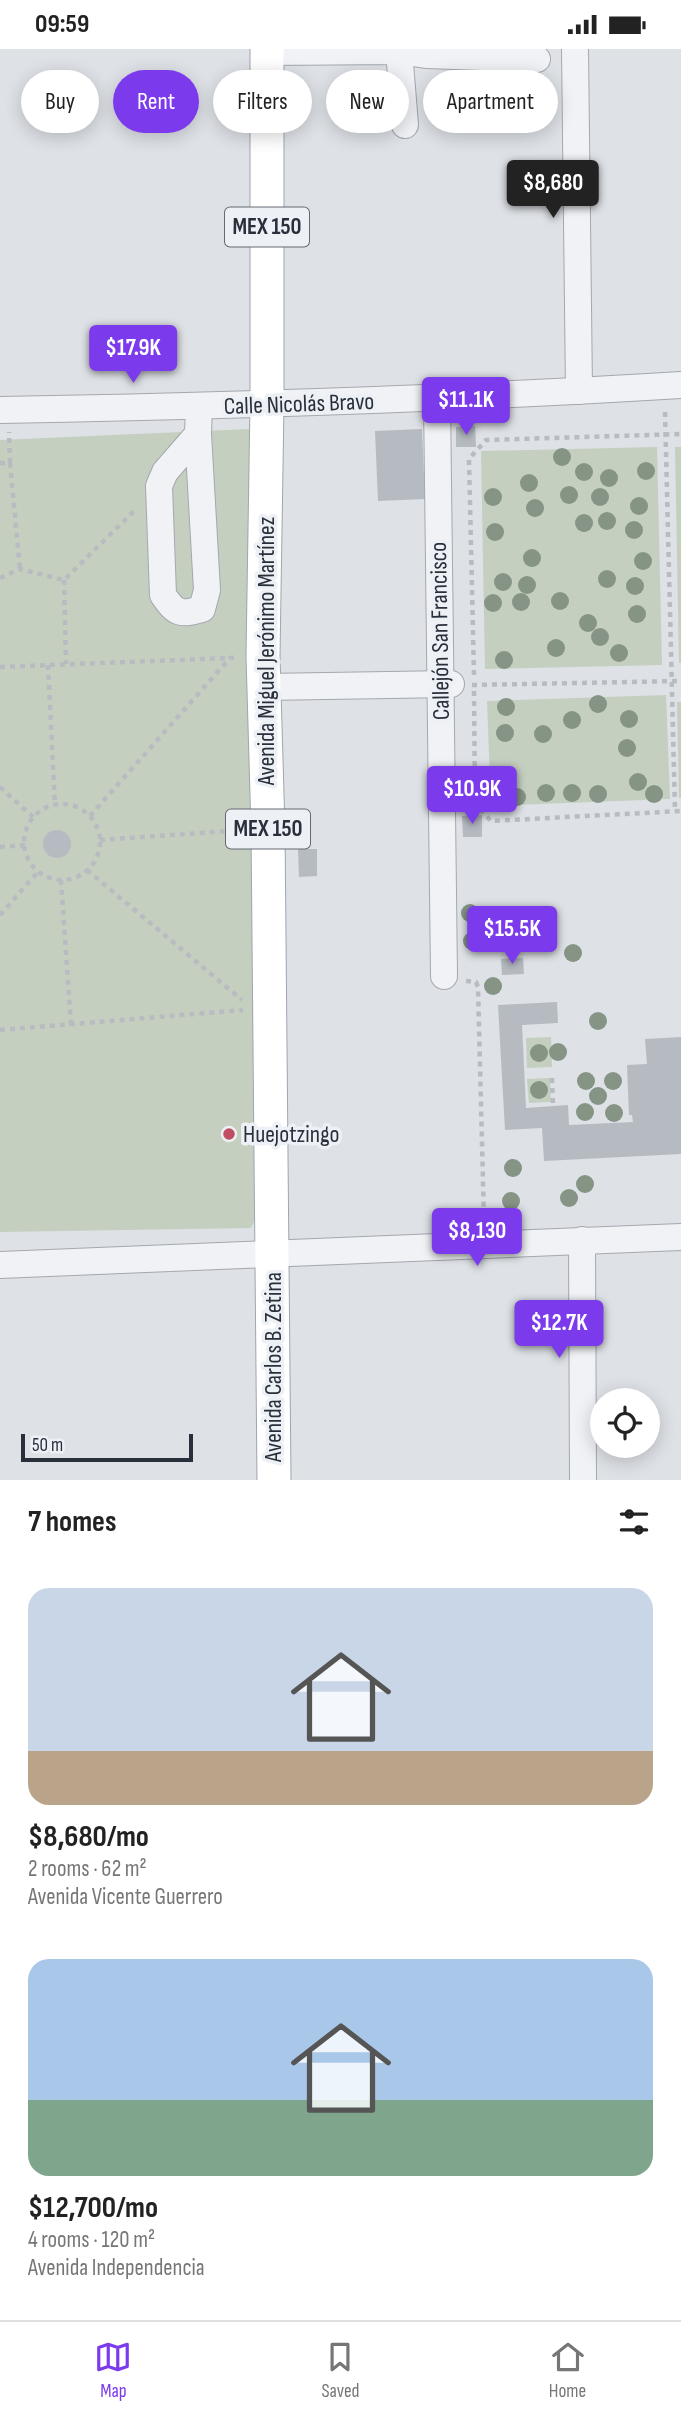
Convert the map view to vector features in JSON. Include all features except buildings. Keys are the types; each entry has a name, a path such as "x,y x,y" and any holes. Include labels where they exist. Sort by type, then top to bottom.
{"main road":[{"name":"Avenida Miguel Jerónimo Martínez","path":"267,50 267,404 263,671 268,829 261,1008 272,1254"},
{"name":"Avenida Carlos B. Zetina","path":"272,1254 274,1480"}],"street":[{"path":"575,49 579,391"},
{"path":"267,50 399,51 426,55 537,59"},
{"path":"399,51 401,70"},
{"name":"Calle Nicolás Bravo","path":"4,410 437,399 681,385"},
{"name":"Callejón San Francisco","path":"437,399 458,684 444,976"},
{"path":"198,434 165,471 159,486 163,595 173,609 185,614 202,609 207,590 198,434 199,407"},
{"path":"263,671 458,684"},
{"path":"0,1265 681,1237"},
{"path":"582,1240 583,1480"}],"path":[{"path":"4,410 20,569"},
{"path":"665,412 667,435 678,811 491,821 475,803 458,684 469,459 486,440 667,435 681,434"},
{"path":"0,463 10,463"},
{"path":"66,664 64,580 159,486"},
{"path":"0,578 20,569 64,580"},
{"path":"0,667 230,658 263,671"},
{"path":"90,816 230,658"},
{"path":"48,665 55,805"},
{"path":"458,684 681,681"},
{"path":"0,787 34,817"},
{"path":"55,805 68,805 90,816 97,827 100,840 99,852 87,870 73,878 61,880 38,872 30,863 24,845 27,827 34,817 43,809 55,805"},
{"path":"100,840 268,829"},
{"path":"0,847 24,845"},
{"path":"87,870 261,1008"},
{"path":"0,915 38,872"},
{"path":"61,880 71,1025"},
{"path":"444,976 449,982 472,981 478,987 483,1210"},
{"path":"0,1030 261,1008"},
{"path":"552,1078 553,1106"}],"green space":[{"path":"249,429 258,1214 251,1228 0,1232 0,440"},
{"path":"657,447 662,665 485,669 481,451"},
{"path":"675,447 681,447 681,663 679,663"},
{"path":"666,695 670,799 491,806 487,701"},
{"path":"677,702 681,702 681,798 679,798"},
{"path":"551,1037 552,1067 527,1068 526,1038"},
{"path":"550,1078 551,1102 529,1103 527,1079"}],"place":[{"name":"Huejotzingo","path":"229,1134"}]}
